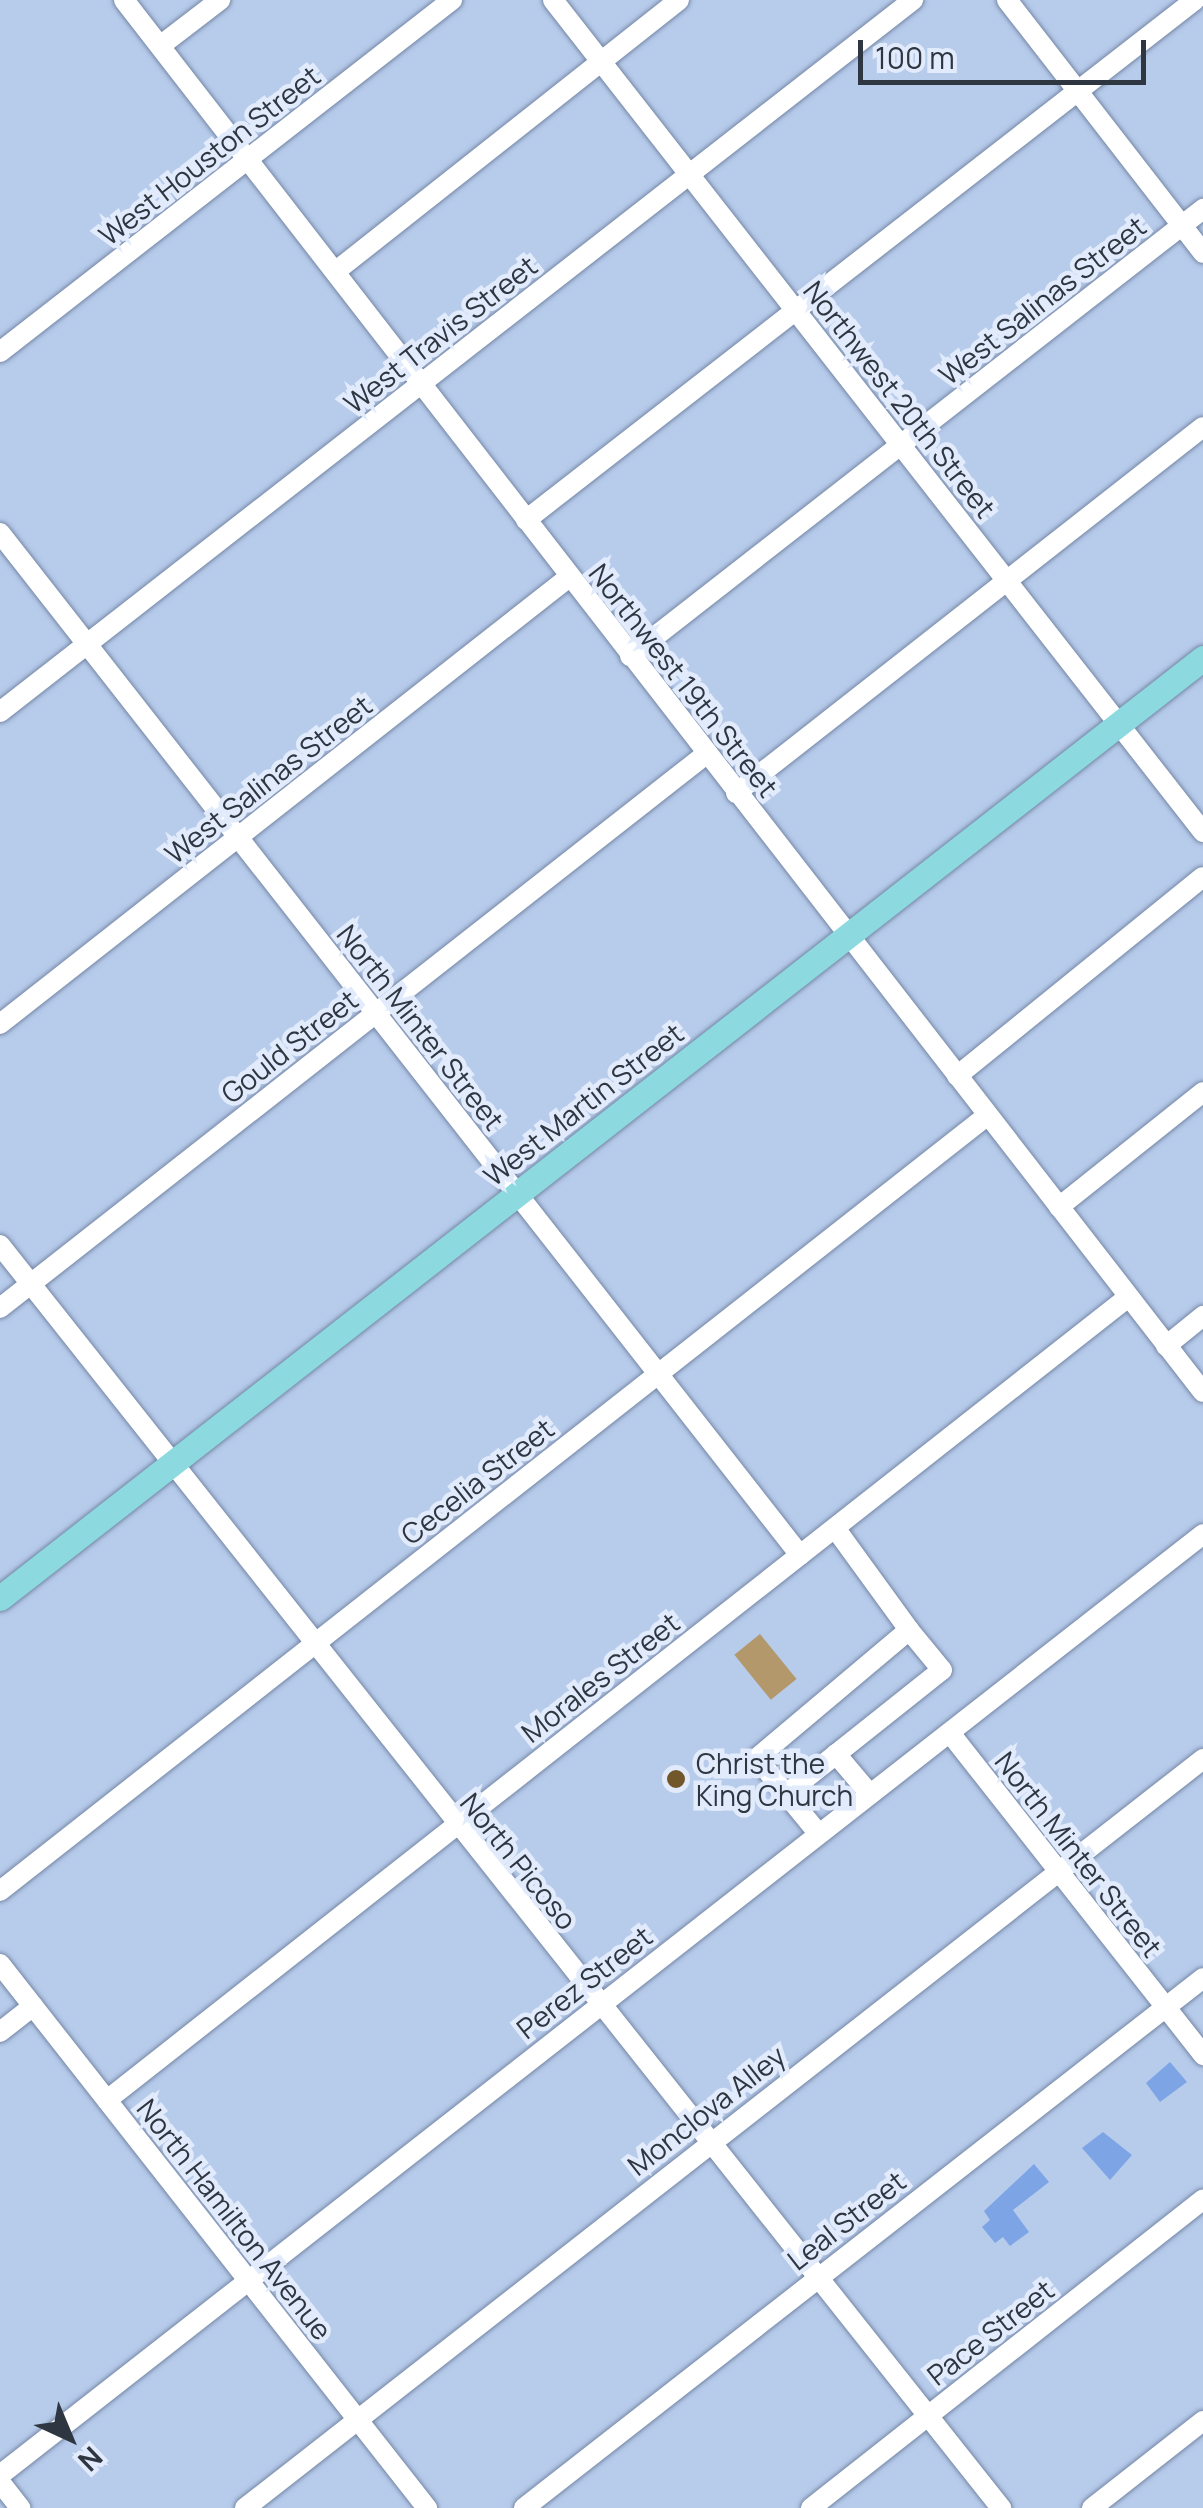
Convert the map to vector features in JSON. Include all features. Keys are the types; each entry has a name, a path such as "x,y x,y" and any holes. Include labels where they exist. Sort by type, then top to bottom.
{"main road":[{"name":"West Martin Street","path":"0,1598 1203,658"}],"street":[{"name":"Northwest 19th Street","path":"124,0 1203,1392"},
{"path":"160,46 220,0"},
{"name":"West Houston Street","path":"0,352 452,0"},
{"name":"Northwest 20th Street","path":"553,0 1203,832"},
{"path":"336,271 679,0"},
{"name":"West Travis Street","path":"0,712 913,0"},
{"path":"1007,0 1203,253"},
{"path":"526,520 1195,0"},
{"name":"West Salinas Street","path":"630,656 1203,210"},
{"path":"736,794 1203,427"},
{"name":"North Minter Street","path":"0,532 800,1554"},
{"name":"West Salinas Street","path":"0,1024 570,577"},
{"name":"Gould Street","path":"0,1308 706,754"},
{"path":"958,1076 1203,877"},
{"path":"1059,1207 1203,1092"},
{"name":"Cecelia Street","path":"0,1890 988,1115"},
{"name":"North Picoso","path":"0,1245 455,1826 1001,2508"},
{"name":"Morales Street","path":"106,2100 1128,1297"},
{"path":"1166,1346 1203,1316"},
{"path":"786,1794 942,1670 835,1528"},
{"name":"Perez Street","path":"0,2479 248,2280 1203,1534"},
{"path":"818,1833 757,1758 909,1630"},
{"name":"North Minter Street","path":"950,1733 1203,2054"},
{"path":"836,1754 868,1794"},
{"name":"Monclova Alley","path":"245,2508 1203,1758"},
{"name":"North Hamilton Avenue","path":"0,1964 427,2508"},
{"name":"Leal Street","path":"524,2508 1203,1978"},
{"path":"0,2032 33,2006"},
{"name":"Pace Street","path":"812,2508 1203,2199"},
{"path":"1092,2508 1203,2421"},
{"path":"0,2479 20,2508"}],"shaded area":[{"path":"760,1634 797,1679 771,1700 734,1655"}],"building":[{"path":"1170,2062 1187,2082 1160,2102 1146,2083"},
{"path":"1103,2132 1132,2155 1110,2180 1082,2148"},
{"path":"1034,2164 1049,2182 1013,2210 1029,2232 1010,2246 1003,2237 995,2243 982,2227 990,2220 984,2211"}],"place":[{"name":"Christ the King Church","path":"676,1779"}]}
